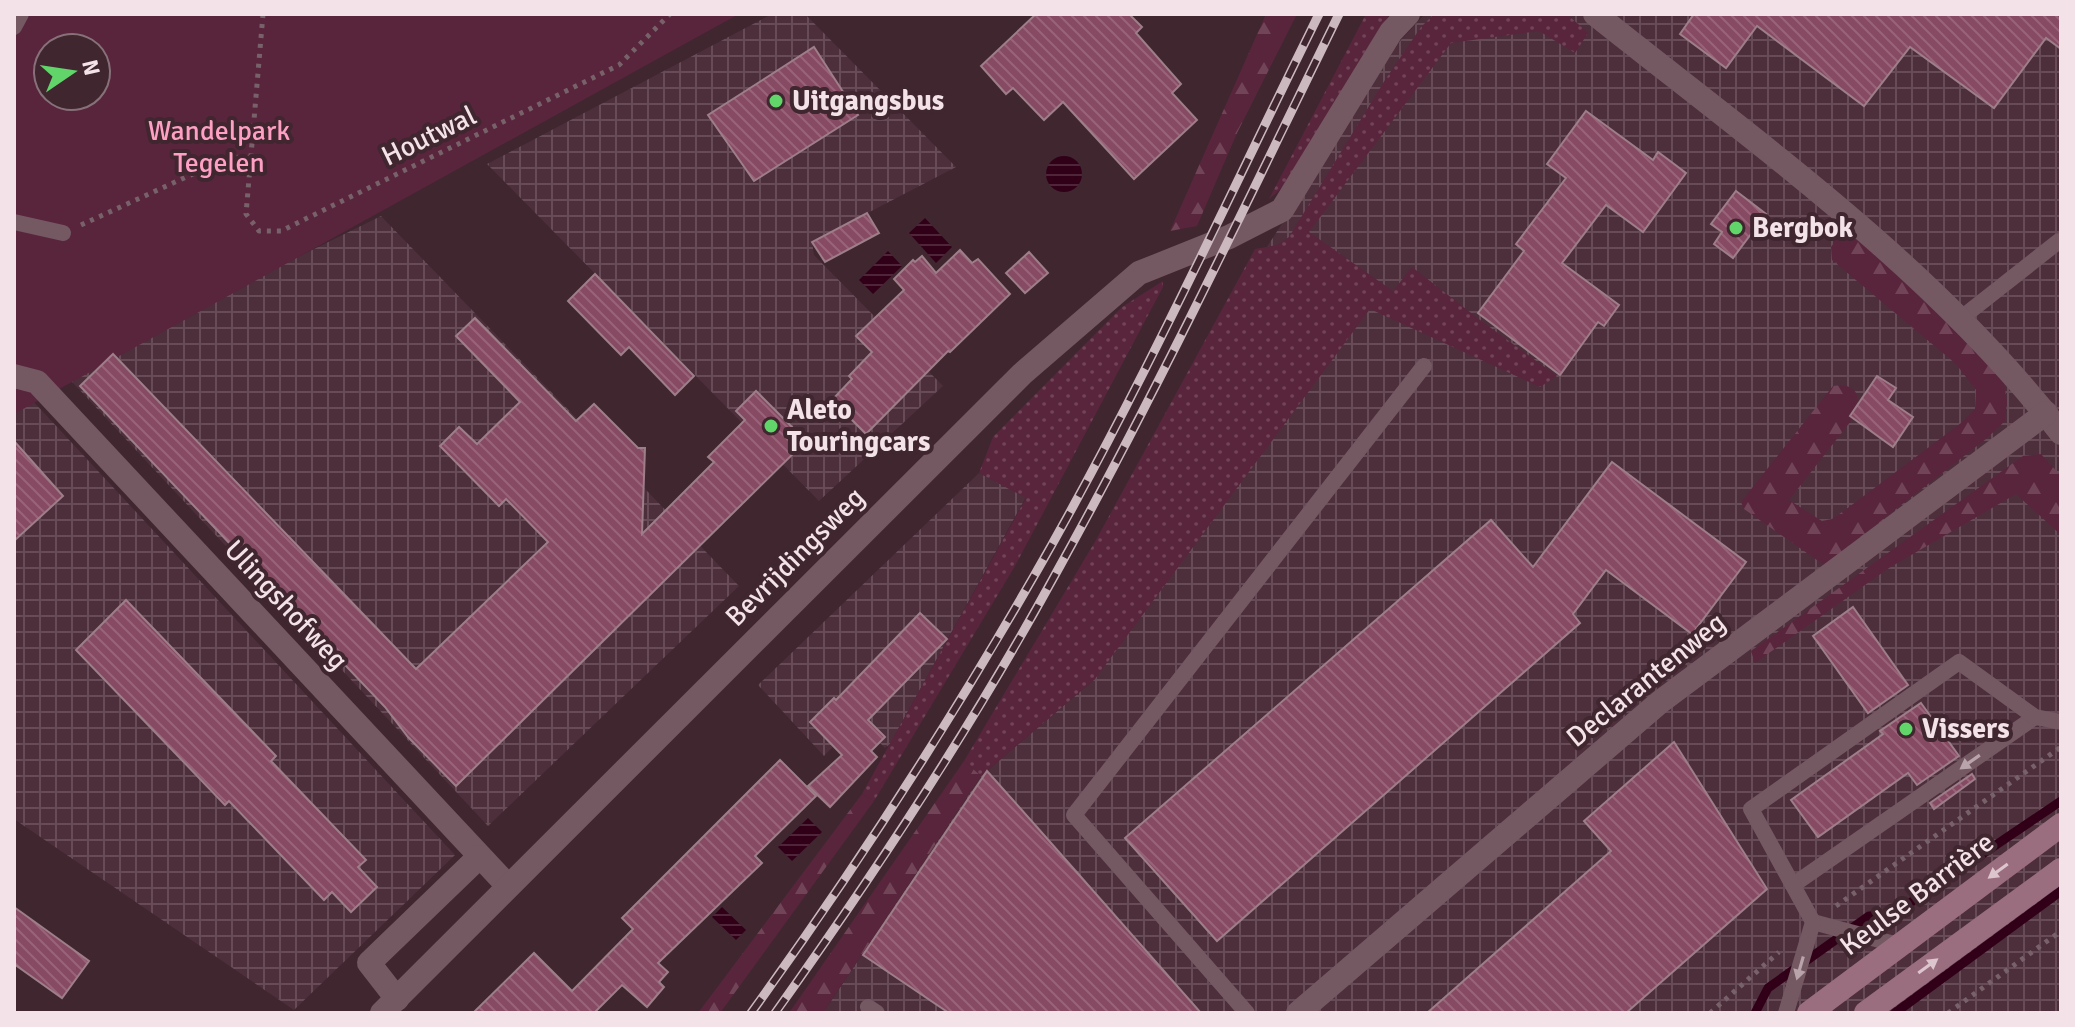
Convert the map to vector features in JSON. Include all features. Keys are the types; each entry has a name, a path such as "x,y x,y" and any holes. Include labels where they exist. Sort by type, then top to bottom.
{"main road":[{"name":"Keulse Barrière","path":"1809,1013 2061,825"},
{"path":"1866,1013 2061,870"}],"street":[{"name":"Bevrijdingsweg","path":"479,857 369,963 389,1006 1022,374 1139,273 1229,237 1282,210 1391,32 1408,14"},
{"path":"1595,14 1862,226 1982,339 2061,433"},
{"name":"Ulingshofweg","path":"14,376 37,382 508,886"},
{"name":"Declarantenweg","path":"1298,1013 1660,702 2046,413"}],"lane":[{"path":"14,27 21,14"},
{"path":"14,222 63,233"},
{"path":"1960,319 2059,241 2061,243"},
{"path":"1247,1013 1074,815 1424,366"},
{"path":"1786,1013 1813,922 1751,809 1959,662 2035,717 2061,722"},
{"path":"1793,885 2035,717"},
{"path":"1813,922 1898,945"}],"path":[{"path":"63,233 230,157 250,158 263,14"},
{"name":"Houtwal","path":"250,158 246,214 259,231 281,231 619,65 670,14"},
{"path":"1710,1013 1813,922 2061,747"},
{"path":"1948,1013 2061,931"}],"shaded area":[{"path":"772,14 805,14 956,167 812,242 814,255 943,386 819,501 487,164"},
{"path":"1425,14 2061,14 2061,1013 823,1013 981,776 1095,679 1221,318 1400,41"},
{"path":"1064,156 1077,161 1082,174 1077,187 1064,192 1051,187 1046,174 1051,161"},
{"path":"381,216 739,586 488,826 60,369"},
{"path":"925,218 952,247 936,263 909,233"},
{"path":"888,251 902,266 873,294 859,280"},
{"path":"32,400 455,855 294,1010 14,819 14,411"},
{"path":"979,473 1026,497 890,744 885,748 858,721 824,756 758,685"},
{"path":"808,818 822,832 792,861 778,847"},
{"path":"722,907 746,930 736,940 712,917"}],"green space":[{"name":"Wandelpark Tegelen","path":"14,14 739,14 14,414"},
{"path":"1266,14 1297,14 1237,133 1197,226 1170,231"},
{"path":"1366,14 1390,14 1301,162 1269,199"},
{"path":"1434,14 1567,14 1588,33 1575,53 1539,31 1451,43 1309,232 1393,291 1412,267 1557,376 1540,387 1370,309 1095,679 981,776 964,761 1096,540 1255,249 1277,245 1289,237 1385,80 1421,27"},
{"path":"1855,230 2003,374 2007,402 2005,421 1986,439 1824,565 1744,509 1741,502 1833,386 1846,386 1854,391 1858,412 1789,500 1822,521 1832,519 1845,510 1961,423 1975,409 1976,390 1956,364 1832,260 1831,247 1839,236"},
{"path":"1163,281 1163,287 1015,566 874,801 862,794 1026,498 979,473 993,437 1122,307"},
{"path":"2041,454 2061,476 2061,535 2016,494 1889,568 1755,663 1751,651 2023,456"},
{"path":"964,761 981,776 823,1013 789,1013"},
{"path":"862,794 874,801 720,1013 698,1013"}],"building":[{"path":"1036,14 1129,14 1142,27 1136,33 1181,84 1172,93 1197,120 1134,179 1063,102 1044,120 1013,88 1006,94 981,66"},
{"path":"1694,14 2061,14 2061,49 2046,38 1994,108 1910,47 1864,106 1757,26 1726,68 1680,34"},
{"path":"814,47 858,115 754,181 708,115"},
{"path":"1586,111 1653,160 1658,152 1686,173 1643,232 1606,205 1562,263 1619,305 1604,326 1598,322 1560,375 1478,313 1524,251 1516,244 1566,178 1547,164"},
{"name":"Bergbok","path":"1736,191 1766,214 1733,258 1714,244 1722,232 1711,224"},
{"path":"867,213 879,233 825,262 812,242"},
{"path":"960,250 972,263 978,259 1010,294 866,434 832,400 872,352 856,336 904,290 894,279 913,260 915,262 922,256 936,273"},
{"path":"1029,252 1048,273 1025,293 1006,273"},
{"path":"595,274 694,376 675,395 629,347 621,355 568,301"},
{"path":"475,318 576,421 594,404 638,448 645,448 642,534 714,462 708,457 745,420 736,411 756,391 806,441 456,786 80,386 113,354 416,669 548,542 506,499 499,506 440,446 459,427 477,444 520,402 456,336"},
{"path":"1877,376 1896,388 1888,400 1913,417 1893,447 1850,416"},
{"path":"14,441 63,496 14,541"},
{"path":"1612,462 1746,562 1692,634 1606,570 1573,614 1580,623 1217,941 1125,838 1491,520 1533,567"},
{"path":"126,600 276,756 271,761 366,860 358,867 377,887 351,912 332,892 324,900 229,801 225,805 76,650"},
{"path":"1853,607 1908,685 1868,713 1813,636"},
{"path":"920,613 947,639 868,720 885,737 871,751 877,757 830,807 808,786 842,755 810,722 834,698 836,700"},
{"path":"1921,703 1959,756 1917,785 1908,773 1818,837 1791,800"},
{"path":"1674,742 1767,889 1626,1013 1427,1013 1611,851 1584,821"},
{"path":"780,760 816,796 755,856 762,863 658,963 668,972 659,982 664,987 647,1007 622,985 594,1013 473,1013 534,953 572,991 633,929 622,918"},
{"path":"987,771 1201,1013 949,1013 863,955"},
{"path":"1972,774 1975,779 1934,809 1930,803"},
{"path":"14,907 89,961 62,998 14,964"}],"waterway":[{"path":"1755,1013 1768,988 1869,916 1892,915 2061,801"},
{"path":"1895,1013 2061,891"}],"railway":[{"path":"751,1013 898,798 1034,576 1146,368 1319,14"},
{"path":"775,1013 921,798 1023,632 1165,367 1339,14"}],"place":[{"name":"Uitgangsbus","path":"776,101"},
{"name":"Bergbok","path":"1736,228"},
{"name":"Aleto Touringcars","path":"771,426"},
{"name":"Vissers","path":"1906,729"}]}
